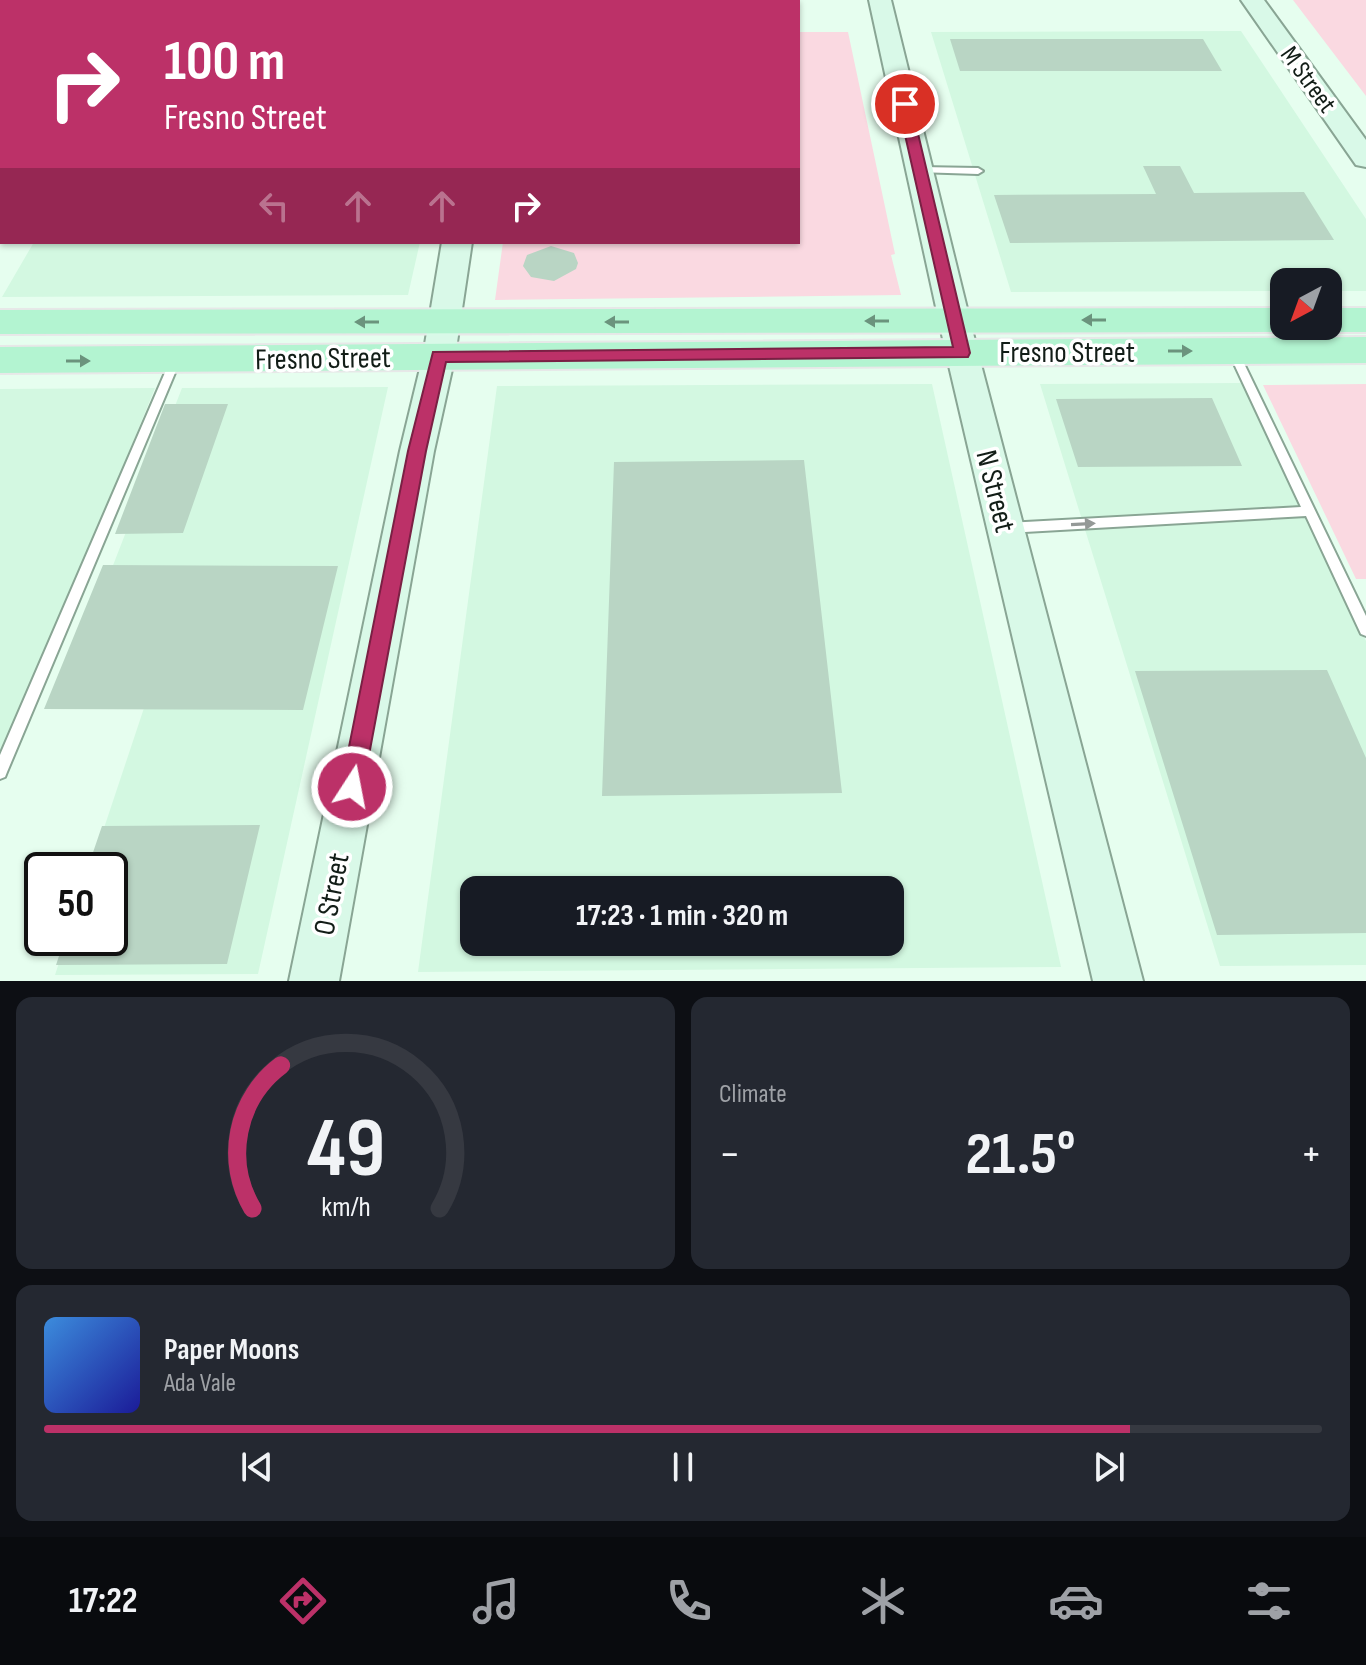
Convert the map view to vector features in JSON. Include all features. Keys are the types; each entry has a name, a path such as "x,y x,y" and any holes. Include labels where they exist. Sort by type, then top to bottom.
{"main road":[{"path":"1342,320 1366,320"},
{"name":"Fresno Street","path":"0,322 442,339 959,337 1270,321"},
{"name":"Fresno Street","path":"959,337 1233,351 1366,350"},
{"name":"Fresno Street","path":"0,360 175,361 442,339"}],"street":[{"name":"N Street","path":"880,0 1005,528 1118,981"},
{"name":"M Street","path":"1252,0 1366,159"},
{"name":"O Street","path":"314,981 414,466 442,339 457,244"}],"lane":[{"path":"920,170 978,171"},
{"path":"1233,351 1366,630"},
{"path":"0,772 175,361"},
{"path":"1005,528 1309,511"}],"shaded area":[{"path":"1293,0 1366,0 1366,96"},
{"path":"1241,31 1366,219 1366,291 1342,291 1342,268 1270,268 1270,291 1011,292 931,32"},
{"path":"800,32 848,32 901,295 495,300 503,244 800,244"},
{"path":"33,244 420,244 408,295 2,297"},
{"path":"1243,383 1366,641 1366,965 1220,966 1040,384"},
{"path":"932,384 1061,967 418,972 497,386"},
{"path":"1366,384 1366,579 1356,579 1263,385"},
{"path":"388,387 258,974 55,975 61,956 128,956 128,852 96,852 147,699 61,699 182,388"},
{"path":"155,388 99,526 0,765 0,389"}],"building":[{"path":"950,39 1203,39 1222,71 960,71"},
{"path":"1143,166 1180,166 1194,193 1304,192 1334,240 1010,243 994,195 1156,194"},
{"path":"551,246 574,253 578,263 576,269 554,281 531,277 523,266 527,255"},
{"path":"1212,398 1242,466 1078,467 1056,399"},
{"path":"165,404 228,404 183,533 115,534"},
{"path":"804,460 842,793 602,796 614,462"},
{"path":"103,565 338,566 303,710 44,709"},
{"path":"1327,670 1366,758 1366,933 1217,935 1135,671"},
{"path":"260,825 227,964 56,965 59,956 128,956 128,852 93,852 102,826"}],"route":[{"path":"352,787 417,451 439,356 962,353 905,104"}]}
